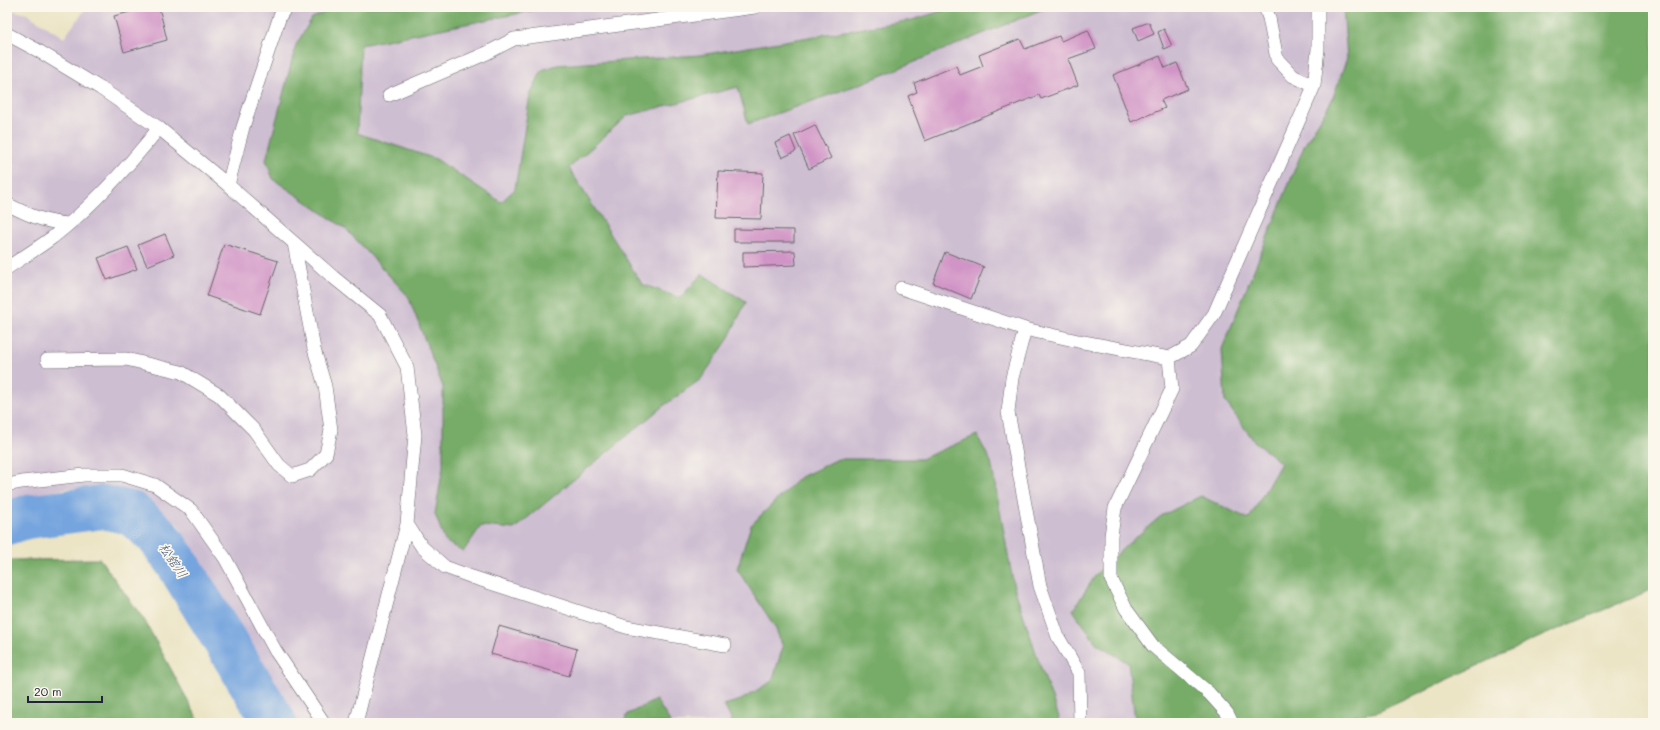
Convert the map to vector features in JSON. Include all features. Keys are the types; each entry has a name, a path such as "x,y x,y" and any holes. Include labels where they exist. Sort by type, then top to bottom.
{"lane":[{"path":"228,185 243,127 280,16 286,7"},
{"path":"389,95 487,53 514,39 754,7"},
{"path":"1265,7 1269,18 1277,59 1293,76 1314,86"},
{"path":"901,288 1025,329 1078,341 1169,358 1191,346 1214,314 1314,86 1318,49 1318,7"},
{"path":"7,34 37,50 100,88 159,128 228,185 333,277 380,315 407,367 415,435 407,524 356,723"},
{"path":"7,268 53,237 91,205 127,167 159,128"},
{"path":"7,204 28,215 49,223 68,224"},
{"path":"47,360 126,359 181,372 219,395 254,430 279,465 292,476 310,470 326,454 331,430 325,386 314,349 294,243"},
{"path":"1025,329 1012,378 1008,412 1040,586 1058,637 1079,673 1080,723"},
{"path":"1169,358 1172,389 1115,508 1111,536 1111,579 1126,609 1153,646 1209,693 1227,713 1232,723"},
{"path":"7,485 84,475 122,475 155,485 191,510 225,558 275,650 324,723"},
{"path":"407,524 422,548 445,567 626,627 725,645"}],"shaded area":[{"path":"87,7 1481,7 1266,723 293,723 228,608 177,523 139,500 103,490 67,488 7,502 7,9 27,14 64,38"}],"green space":[{"path":"337,7 551,7 361,45 357,133 436,159 501,202 515,189 530,95 542,70 557,65 700,55 912,20 945,10 949,7 1048,7 863,83 748,124 738,87 627,116 569,168 642,284 680,298 702,274 746,302 727,341 701,379 662,407 514,529 481,526 463,552 445,541 435,514 443,467 443,387 408,296 346,229 273,179 266,160 296,45 312,18"},
{"path":"1343,7 1653,7 1653,589 1542,636 1378,712 1307,723 1145,723 1135,720 1128,663 1096,643 1073,610 1097,573 1161,516 1201,496 1249,519 1281,463 1254,441 1225,401 1222,349 1305,144 1332,100 1347,58"},
{"path":"977,435 991,462 1014,587 1059,717 1057,723 733,723 724,705 741,700 772,681 783,647 775,627 737,569 751,525 799,478 838,459 921,459"},
{"path":"100,559 145,621 200,723 7,723 7,560"},
{"path":"656,700 671,723 623,723 628,714"}],"building":[{"path":"150,7 159,7 167,40 124,52 114,16"},
{"path":"1149,22 1154,34 1138,41 1133,28"},
{"path":"1164,29 1172,46 1164,49 1158,32"},
{"path":"1088,30 1096,49 1068,59 1078,85 1041,99 1039,95 925,141 908,96 917,92 914,83 956,66 960,75 983,66 979,55 1020,39 1025,49 1059,36 1061,41"},
{"path":"1160,56 1165,68 1177,63 1188,89 1161,100 1165,108 1131,122 1113,75"},
{"path":"815,125 831,158 809,169 794,135"},
{"path":"790,136 796,151 782,158 775,143"},
{"path":"718,171 763,173 761,219 716,218"},
{"path":"734,229 794,230 794,242 734,242"},
{"path":"165,234 174,255 147,266 138,245"},
{"path":"224,244 278,261 260,314 207,296"},
{"path":"128,247 137,269 107,280 98,258"},
{"path":"795,251 796,265 743,267 743,252"},
{"path":"945,252 984,267 971,299 933,283"},
{"path":"499,626 577,649 569,676 491,654"}],"waterway":[{"name":"松舘川","path":"7,523 27,517 103,507 131,513 157,535 177,563 275,723"}]}
